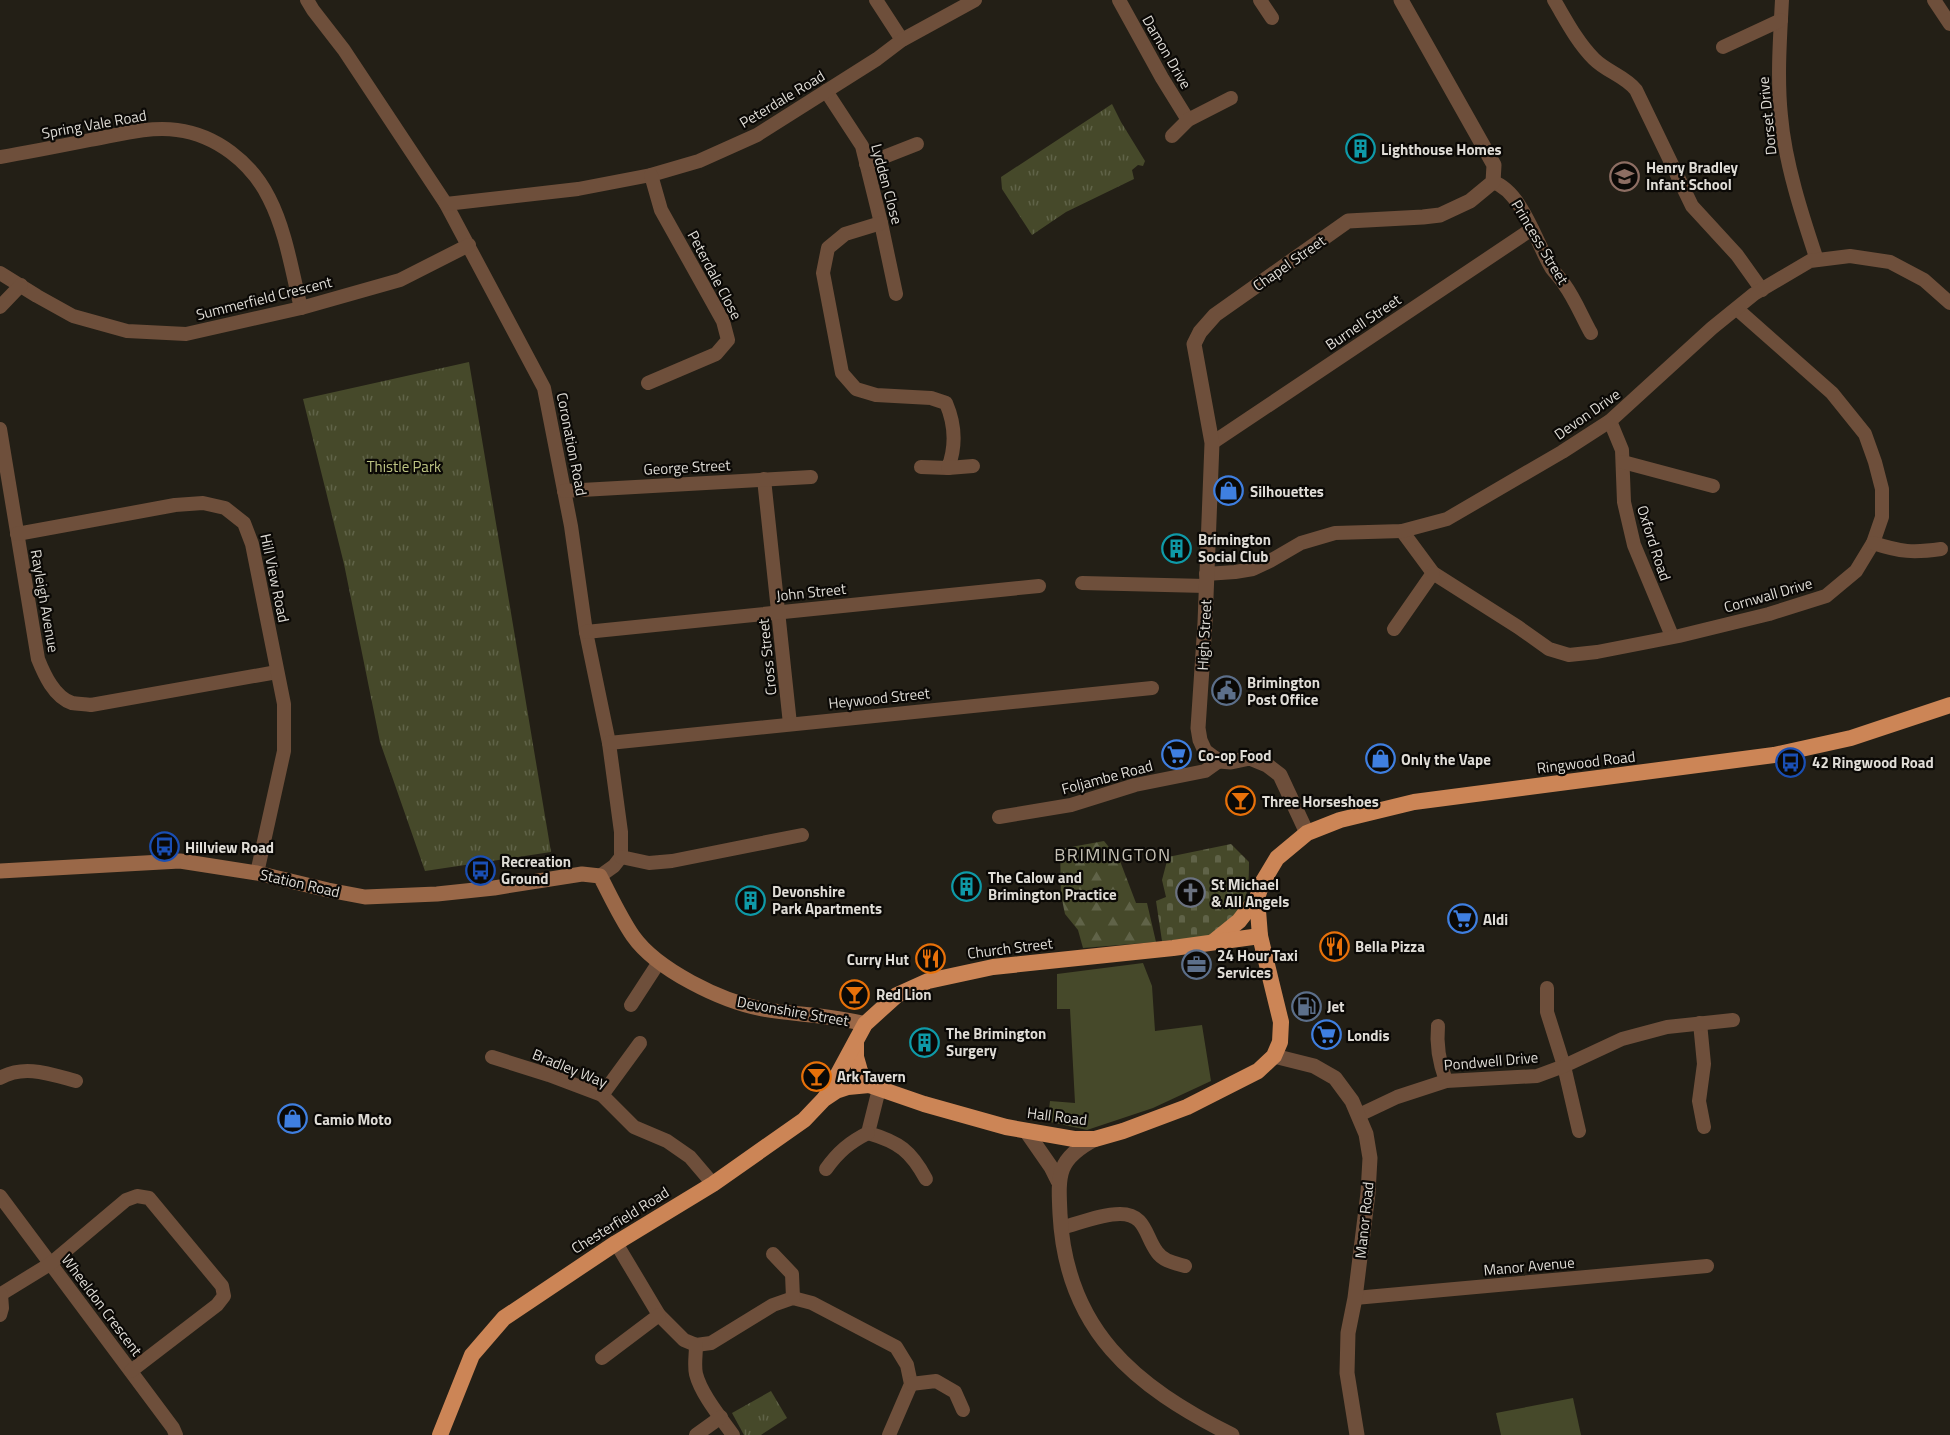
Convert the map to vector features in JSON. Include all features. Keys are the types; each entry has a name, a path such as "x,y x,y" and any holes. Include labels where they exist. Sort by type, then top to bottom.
{"highway":[{"name":"Ringwood Road","path":"1213,942 1239,921 1257,898 1262,883 1277,858 1307,833 1340,820 1414,802 1774,755 1851,738 1950,705"},
{"name":"Ringwood Road","path":"1257,898 1260,936 1281,1022 1280,1042 1274,1056"},
{"name":"Church Street","path":"824,1099 866,1024 897,994 933,979 993,967 1260,936"},
{"path":"856,1042 856,1058 860,1071 874,1087"},
{"name":"Hall Road","path":"874,1087 931,1107 1026,1131 1074,1139 1095,1138 1123,1131 1187,1107 1258,1071 1274,1056"},
{"name":"Chesterfield Road","path":"440,1435 472,1355 504,1317 616,1243 713,1184 804,1120 824,1099 836,1091 859,1085 874,1087"}],"main road":[{"name":"Station Road","path":"0,871 180,861 258,873 365,897 437,894 494,888 582,874 600,876"},
{"name":"Devonshire Street","path":"600,876 633,937 659,962 700,987 725,999 761,1009 866,1024"}],"street":[{"name":"Coronation Road","path":"307,0 344,50 446,204 544,388 571,526 586,632 609,743 621,832 621,856"},
{"path":"876,0 902,39"},
{"name":"Peterdale Road","path":"446,204 578,189 651,175 699,161 757,135 877,59 902,39 975,0"},
{"name":"Damon Drive","path":"1119,0 1188,120"},
{"path":"1260,0 1272,18"},
{"path":"1401,0 1494,165 1493,182"},
{"path":"1554,0 1579,41 1595,60 1629,81 1636,90 1692,206 1737,255 1762,290"},
{"name":"Dorset Drive","path":"1782,0 1779,66 1780,116 1787,156 1804,223 1817,260"},
{"path":"1934,0 1950,24"},
{"path":"1723,47 1781,20"},
{"name":"Lydden Close","path":"826,91 862,146 896,294"},
{"path":"1172,136 1188,120 1231,98"},
{"name":"Spring Vale Road","path":"0,157 143,130 176,129 208,137 233,153 254,175 269,198 280,228 301,308"},
{"path":"866,164 917,144"},
{"name":"Peterdale Close","path":"648,383 716,354 728,340 723,321 661,210 651,175"},
{"name":"Princess Street","path":"1493,182 1501,184 1510,193 1532,229 1552,270 1564,284 1591,333"},
{"name":"Chapel Street","path":"1212,443 1194,344 1200,332 1215,315 1348,221 1440,215 1470,201 1493,182"},
{"path":"881,223 845,234 828,248 823,273 842,373 856,389 876,395 931,398 946,403 952,417 954,453 948,468"},
{"name":"Burnell Street","path":"1212,443 1532,229"},
{"name":"Summerfield Crescent","path":"0,273 73,316 127,331 186,334 301,308 400,280 469,245"},
{"name":"Devon Drive","path":"1206,580 1254,568 1301,543 1335,533 1402,531 1447,519 1563,452 1610,421 1712,328 1762,290 1810,261 1850,256 1890,262 1924,280 1950,303"},
{"path":"0,307 21,285"},
{"name":"Cornwall Drive","path":"1402,531 1432,573 1549,649 1569,655 1597,652 1769,614 1826,596 1856,571 1868,555 1882,516 1882,489 1865,434 1832,393 1737,309"},
{"name":"Oxford Road","path":"1610,421 1622,450 1624,502 1634,545 1672,636"},
{"name":"Rayleigh Avenue","path":"0,429 38,659 45,677 58,693 71,703 91,705 278,672"},
{"name":"High Street","path":"1212,443 1205,623 1198,728 1205,751 1219,761"},
{"path":"1623,462 1713,486"},
{"path":"921,468 973,466"},
{"name":"George Street","path":"564,491 811,477"},
{"name":"Cross Street","path":"764,479 790,724"},
{"name":"Hill View Road","path":"17,534 175,505 203,503 225,508 244,523 252,544 284,704 284,751 258,873"},
{"path":"1873,543 1893,550 1917,553 1941,549"},
{"path":"1394,629 1432,573"},
{"path":"1082,583 1206,580"},
{"name":"John Street","path":"586,632 1039,586"},
{"name":"Heywood Street","path":"609,743 1152,688"},
{"path":"1219,761 1231,762 1250,758 1267,765 1280,775 1307,833"},
{"name":"Foljambe Road","path":"999,817 1071,805 1135,785 1204,771 1219,761"},
{"path":"600,876 614,866 621,856 649,863 672,861 802,835"},
{"path":"631,1005 659,962"},
{"path":"1547,988 1547,1012 1564,1066 1579,1131"},
{"name":"Pondwell Drive","path":"1359,1115 1397,1097 1446,1081 1537,1077 1622,1039 1667,1027 1733,1020"},
{"path":"1700,1023 1704,1064 1699,1101 1704,1127"},
{"path":"1438,1026 1436,1041 1446,1081"},
{"path":"602,1095 640,1043"},
{"name":"Manor Road","path":"1274,1056 1314,1066 1335,1078 1352,1101 1366,1134 1370,1158 1368,1192 1355,1298 1348,1333 1347,1372 1357,1435"},
{"name":"Bradley Way","path":"492,1057 602,1095 634,1127 667,1142 690,1157 713,1184"},
{"path":"0,1078 28,1070 76,1081"},
{"path":"868,1133 874,1087"},
{"path":"1026,1131 1058,1181"},
{"path":"826,1169 836,1155 852,1141 868,1133 886,1138 905,1149 917,1162 926,1179"},
{"path":"1095,1138 1072,1155 1061,1171 1058,1181 1061,1228 1067,1268 1081,1306 1103,1341 1120,1360 1153,1388 1194,1415 1231,1435"},
{"name":"Wheeldon Crescent","path":"0,1196 176,1435"},
{"path":"0,1315 2,1308 0,1293 50,1264 126,1200 137,1196 148,1198 222,1286 224,1296 217,1305 131,1371"},
{"path":"1061,1228 1107,1215 1123,1214 1140,1220 1157,1252 1166,1260 1185,1266"},
{"path":"616,1243 659,1315 684,1340 696,1346 711,1343 773,1305 793,1298 812,1303 896,1347 907,1365 910,1384 889,1435"},
{"path":"773,1254 792,1274 793,1298"},
{"name":"Manor Avenue","path":"1355,1298 1707,1266"},
{"path":"602,1358 659,1315"},
{"path":"696,1346 696,1375 733,1435"},
{"path":"910,1384 936,1381 955,1392 963,1410"},
{"path":"696,1435 721,1417"}],"green space":[{"path":"1112,104 1145,161 1143,166 1138,165 1132,170 1134,179 1066,212 1032,235 1002,189 1001,177"},
{"name":"Thistle Park","path":"469,362 551,852 425,871 380,742 344,564 303,399"},
{"path":"1104,841 1120,861 1136,903 1147,903 1156,942 1083,948 1078,930 1065,914 1061,895 1060,849"},
{"path":"1231,844 1249,862 1248,886 1239,910 1219,936 1162,941 1156,901 1166,897 1162,880 1168,857"},
{"path":"1143,963 1152,986 1155,1031 1202,1025 1211,1081 1153,1108 1087,1130 1046,1121 1045,1109 1049,1109 1050,1101 1075,1103 1070,1009 1057,1009 1057,974"},
{"path":"771,1391 787,1418 761,1435 744,1435 732,1413"},
{"path":"1573,1398 1581,1435 1501,1435 1496,1413"}],"place":[{"name":"Lighthouse Homes","path":"1360,149"},
{"name":"Henry Bradley Infant School","path":"1625,176"},
{"name":"Silhouettes","path":"1229,491"},
{"name":"Brimington Social Club","path":"1177,548"},
{"name":"Brimington Post Office","path":"1226,691"},
{"name":"Co-op Food","path":"1177,755"},
{"name":"Only the Vape","path":"1380,759"},
{"name":"42 Ringwood Road","path":"1791,762"},
{"name":"Three Horseshoes","path":"1241,801"},
{"name":"Hillview Road","path":"164,847"},
{"name":"Recreation Ground","path":"480,870"},
{"name":"The Calow and Brimington Practice","path":"967,886"},
{"name":"St Michael & All Angels","path":"1190,893"},
{"name":"Devonshire Park Apartments","path":"751,900"},
{"name":"Aldi","path":"1462,919"},
{"name":"Bella Pizza","path":"1334,946"},
{"name":"Curry Hut","path":"930,959"},
{"name":"24 Hour Taxi Services","path":"1196,964"},
{"name":"Red Lion","path":"855,994"},
{"name":"Jet","path":"1306,1006"},
{"name":"Londis","path":"1326,1035"},
{"name":"The Brimington Surgery","path":"925,1042"},
{"name":"Ark Tavern","path":"816,1076"},
{"name":"Camio Moto","path":"293,1119"}],"district":[{"name":"BRIMINGTON","path":"1113,854"}]}
